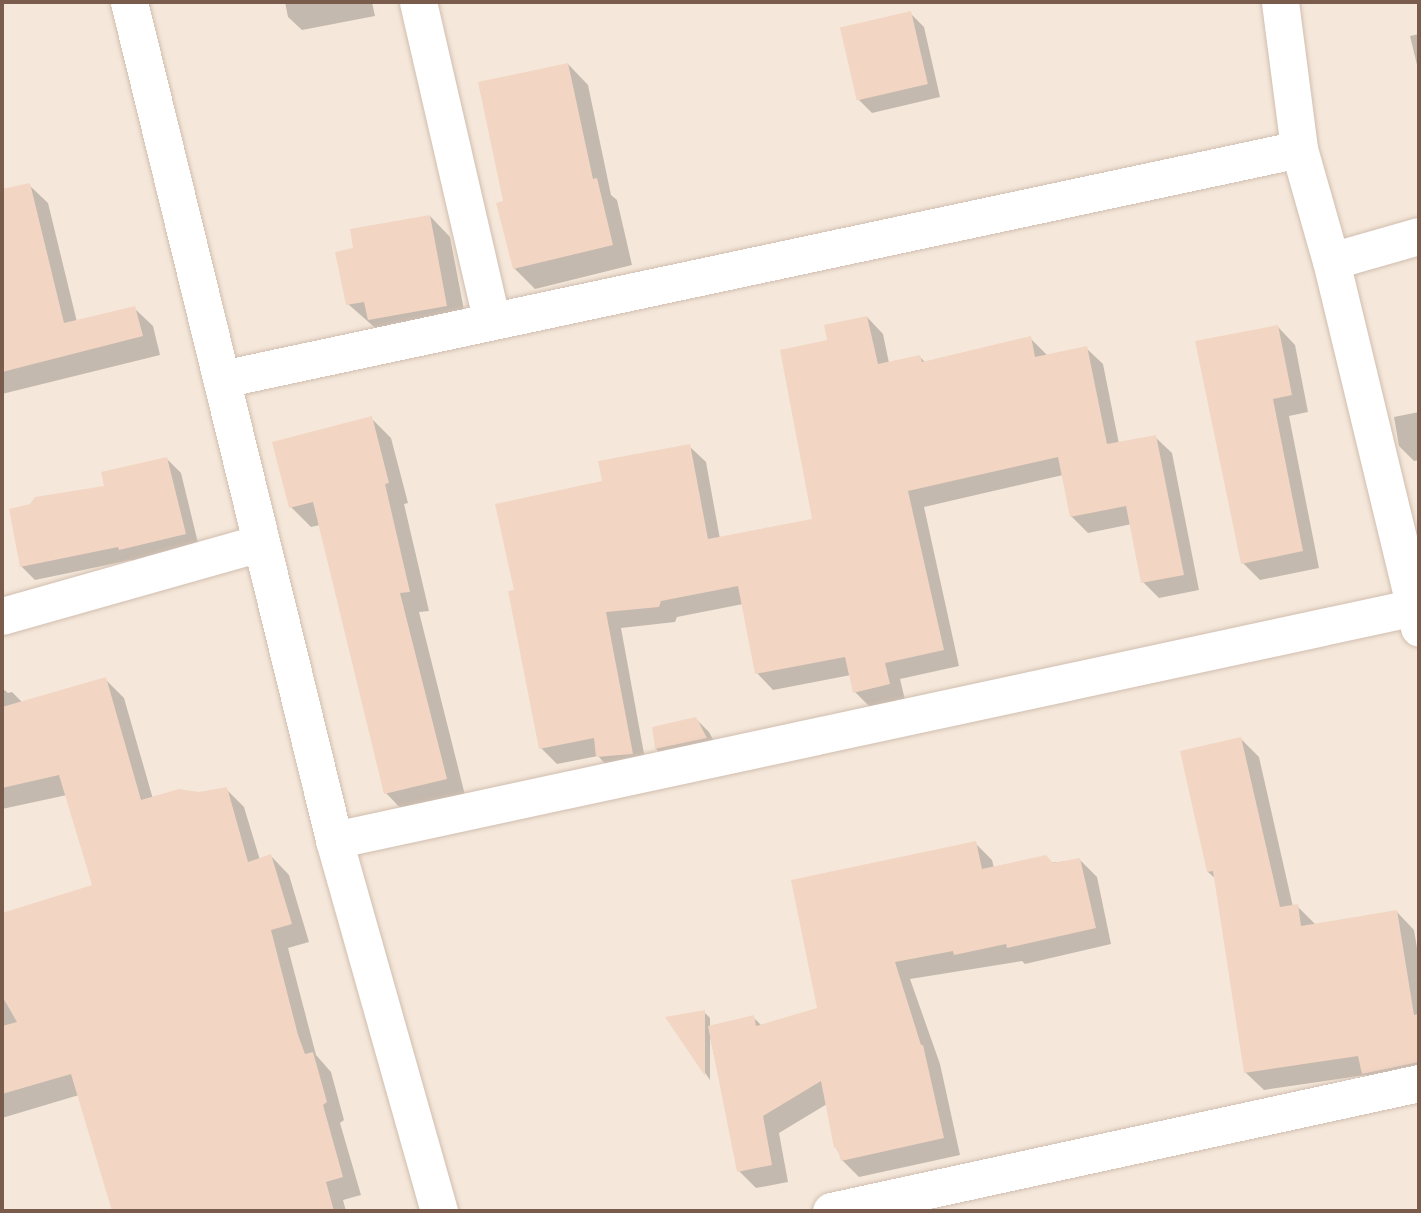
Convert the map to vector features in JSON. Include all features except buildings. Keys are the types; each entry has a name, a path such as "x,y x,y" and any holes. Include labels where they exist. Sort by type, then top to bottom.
{"street":[{"path":"129,2 334,840 439,1211"},
{"path":"418,2 491,319"},
{"path":"334,840 1417,618 1331,261 1299,149 1280,2"},
{"path":"222,379 491,319 1299,149"},
{"path":"1331,261 1419,236"},
{"path":"2,616 260,542"},
{"path":"831,1211 1419,1083"}],"shaded area":[{"path":"2,2 1419,2 1419,1211 2,1211"}]}
